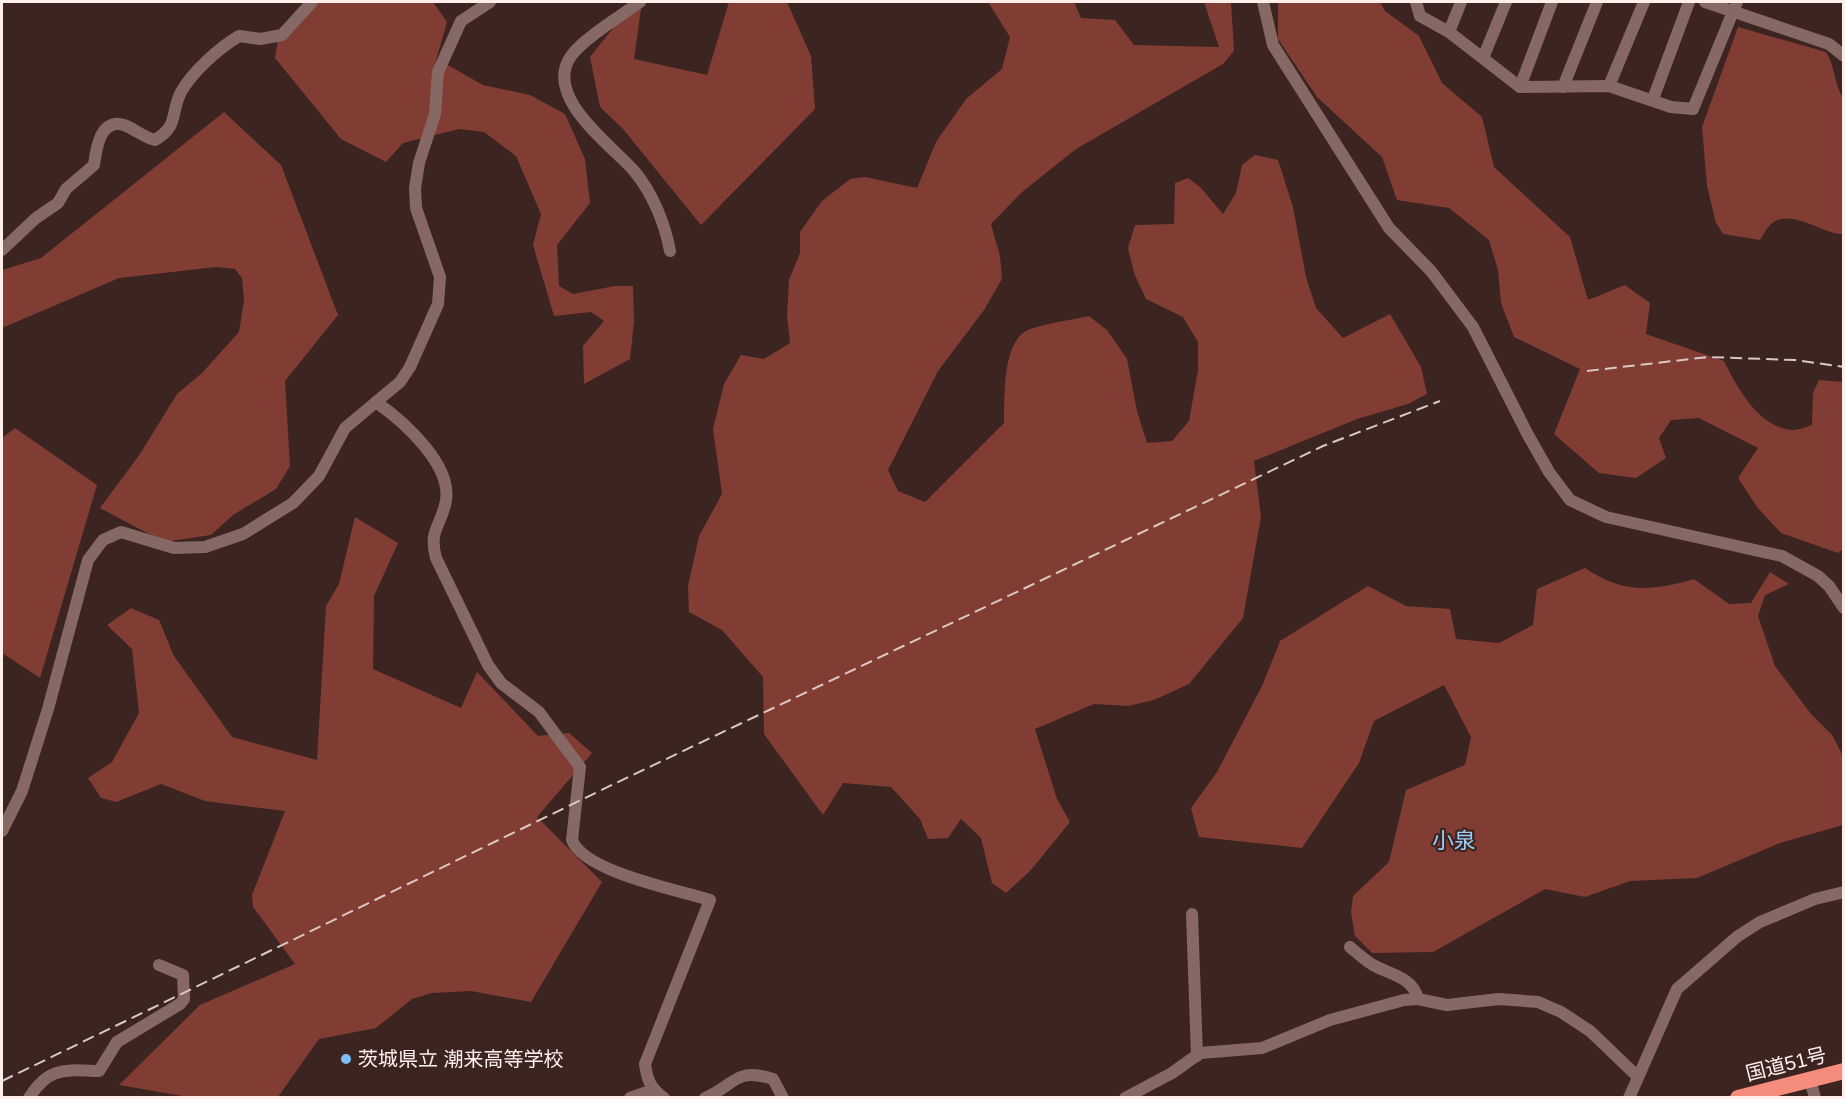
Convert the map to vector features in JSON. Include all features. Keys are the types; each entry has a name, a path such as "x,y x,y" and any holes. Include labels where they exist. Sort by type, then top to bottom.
{"highway":[{"name":"国道51号","path":"1738,1098 1844,1071"}],"street":[{"path":"2,250 36,218 58,203 66,189 94,165 98,140 104,131 114,125 123,124 144,137 154,140 166,133 172,125 176,105 187,84 224,45 239,36 260,39 282,35 312,2"},
{"path":"2,831 22,791 48,709 88,560 103,540 121,532 174,548 205,547 243,534 293,503 319,476 345,428 400,382 410,367 438,304 440,276 416,208 415,188 419,163 435,114 438,72 448,45 461,21 490,2"},
{"path":"640,2 582,45 571,57 567,67 567,82 570,98 583,120 635,172 649,191 670,251"},
{"path":"1263,2 1273,45 1389,228 1431,271 1473,327 1528,435 1549,472 1570,501 1606,518 1782,556 1818,576 1829,586 1844,608"},
{"path":"1416,2 1420,16 1449,32 1520,87 1609,86 1653,99 1671,107 1693,109 1735,6"},
{"path":"1449,32 1461,2"},
{"path":"1484,58 1506,2"},
{"path":"1520,87 1552,2"},
{"path":"1563,87 1598,2"},
{"path":"1609,86 1644,2"},
{"path":"1653,99 1689,2"},
{"path":"1705,2 1735,6 1829,44 1844,56"},
{"path":"375,402 407,426 440,470 446,485 446,504 432,539 434,552 488,665 501,683 539,712 579,766 572,840 575,848 584,856 612,870 710,900 645,1064 647,1077 653,1090 664,1098"},
{"path":"1629,1098 1677,989 1738,936 1760,922 1815,899 1844,892"},
{"path":"1192,914 1197,1056"},
{"path":"1350,946 1373,964 1408,981 1416,989 1418,999"},
{"path":"28,1098 45,1076 63,1070 99,1071 117,1042 180,1004 184,999 183,975 159,965"},
{"path":"1125,1098 1172,1073 1197,1056 1262,1048 1330,1020 1404,1000 1418,999 1447,1005 1499,999 1538,1002 1561,1012 1590,1031 1638,1077"},
{"path":"705,1098 733,1079 754,1073 773,1079 783,1098"},
{"path":"1810,1079 1815,1098"},
{"path":"630,1098 653,1090"}],"shaded area":[{"path":"308,2 433,2 447,22 435,64 444,63 483,85 530,95 565,114 585,159 590,203 557,245 559,286 573,294 615,286 633,286 634,322 630,359 584,384 583,346 604,321 591,312 554,316 533,245 541,214 516,156 484,132 459,129 403,143 386,162 341,139 275,58 280,28"},
{"path":"634,2 642,2 634,59 707,75 729,2 787,2 811,56 815,109 701,225 623,129 600,107 590,57"},
{"path":"988,2 1074,2 1081,18 1115,20 1134,45 1219,47 1204,2 1231,2 1234,51 1223,64 1076,149 1021,193 991,224 1000,256 1002,279 984,310 938,371 888,470 898,491 925,502 1004,423 1005,385 1009,357 1021,335 1037,327 1089,316 1107,330 1127,359 1137,411 1147,443 1172,441 1189,421 1198,370 1198,342 1183,317 1146,299 1134,273 1128,248 1135,225 1174,224 1175,183 1188,178 1200,187 1223,214 1236,193 1242,165 1255,155 1278,160 1293,207 1306,277 1316,308 1343,338 1390,314 1421,367 1427,394 1408,404 1357,419 1254,461 1261,517 1243,618 1189,684 1154,700 1128,706 1094,704 1035,729 1057,799 1070,822 1031,870 1006,893 992,883 981,838 961,819 948,838 928,839 920,819 891,787 843,783 823,815 764,734 763,677 722,630 689,612 688,586 699,536 722,494 713,429 724,384 741,355 764,359 790,343 787,315 789,280 800,253 800,232 822,201 850,179 865,177 917,188 936,142 966,99 1002,69 1010,37"},
{"path":"1278,2 1380,2 1385,11 1419,36 1442,83 1482,117 1494,167 1570,237 1588,300 1625,285 1650,303 1646,334 1724,361 1742,393 1758,413 1778,427 1792,430 1812,425 1813,393 1819,380 1843,382 1843,549 1838,553 1781,533 1757,507 1738,478 1758,448 1699,418 1671,420 1659,438 1666,458 1636,478 1599,473 1554,434 1580,369 1514,337 1501,303 1498,270 1489,240 1449,208 1397,200 1382,157 1317,97 1278,39"},
{"path":"1738,27 1826,52 1829,57 1843,98 1843,234 1788,218 1771,224 1760,240 1723,234 1716,223 1707,186 1702,127"},
{"path":"224,112 281,165 338,315 285,381 290,466 276,489 233,515 211,535 164,542 100,508 140,454 177,394 202,373 239,332 244,300 242,278 235,269 216,267 119,278 2,328 2,270 41,258"},
{"path":"15,428 97,485 40,678 2,653 2,438"},
{"path":"355,517 398,543 374,596 373,669 461,708 477,672 538,736 569,733 592,753 537,817 602,882 531,1002 471,991 432,993 412,999 376,1028 319,1039 278,1097 188,1097 119,1085 200,1005 295,964 253,907 252,895 285,811 205,801 161,784 116,802 101,798 88,778 112,762 139,713 132,649 107,625 131,608 159,620 174,656 232,737 317,760 326,606 339,584"},
{"path":"1585,568 1612,582 1638,588 1665,586 1694,579 1729,604 1751,603 1770,572 1789,584 1765,595 1758,616 1775,666 1811,714 1832,735 1843,756 1843,825 1780,843 1697,878 1630,881 1585,897 1545,889 1433,952 1372,953 1355,936 1351,912 1353,896 1389,862 1406,790 1465,765 1471,737 1444,685 1374,721 1359,763 1302,848 1199,837 1191,808 1217,772 1263,684 1280,641 1368,586 1406,606 1450,609 1456,639 1499,643 1533,625 1537,589"}],"railway":[{"path":"1587,371 1708,357 1795,360 1844,367"},
{"path":"2,1081 616,783 1323,446 1440,401"}],"place":[{"name":"茨城県立 潮来高等学校","path":"346,1059"}],"district":[{"name":"小泉","path":"1454,840"}]}
